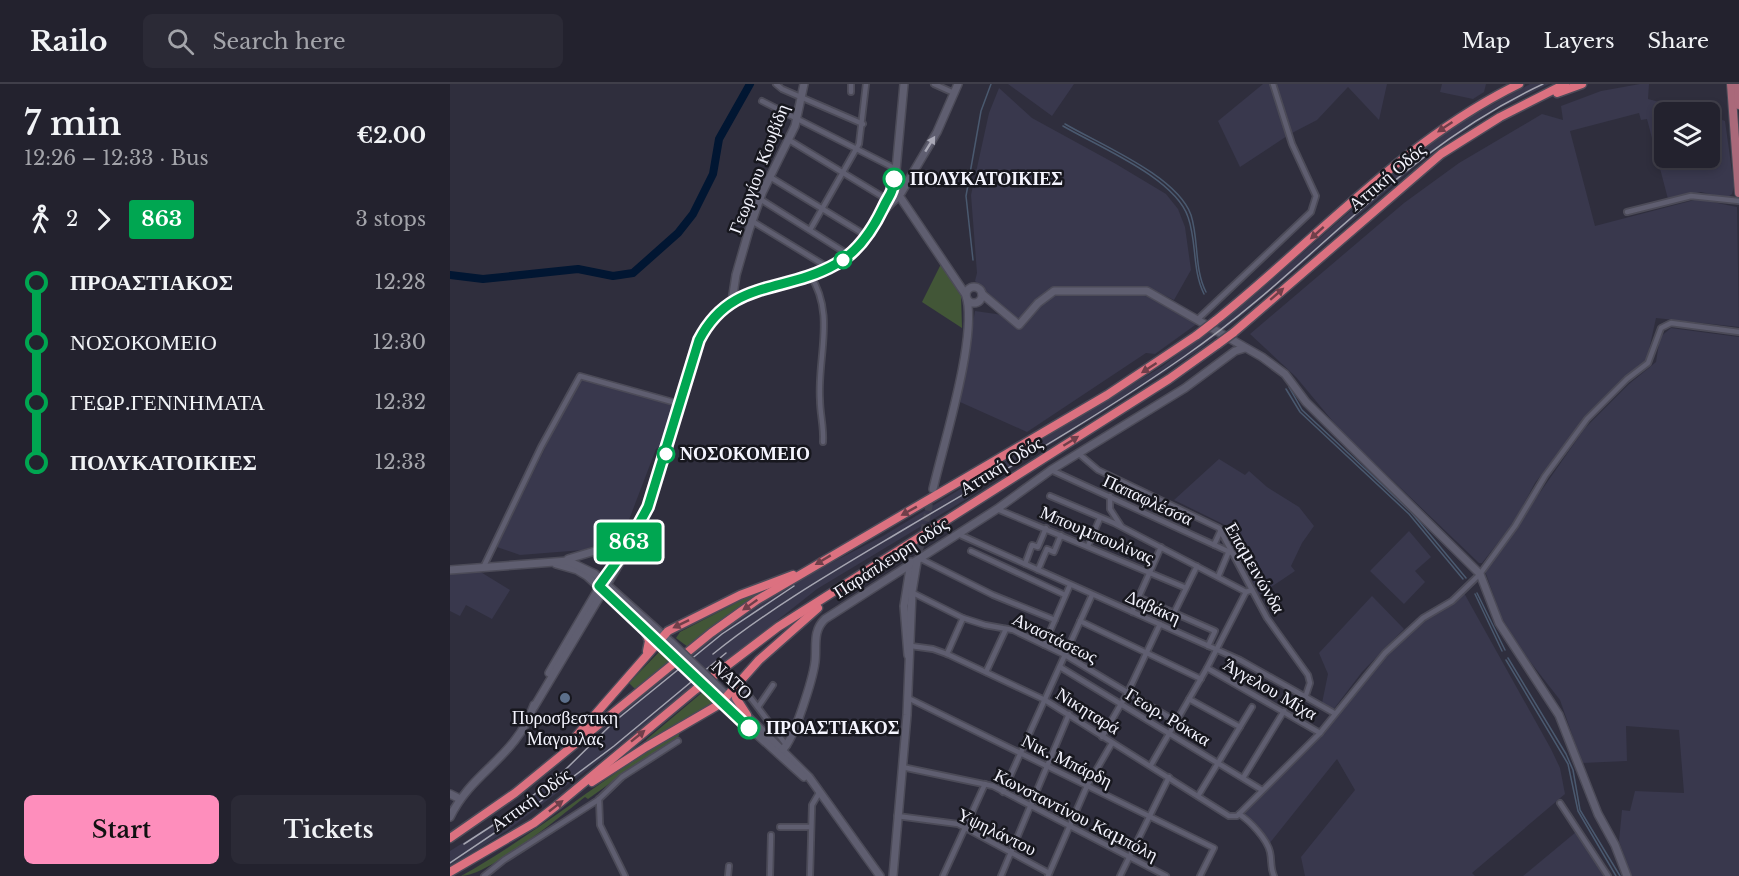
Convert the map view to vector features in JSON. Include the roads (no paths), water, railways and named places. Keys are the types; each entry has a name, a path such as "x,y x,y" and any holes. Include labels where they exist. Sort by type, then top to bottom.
{"highway":[{"path":"1494,97 1509,84"},
{"name":"Αττική Οδός","path":"450,838 533,778 711,633 800,574 1107,395 1197,335 1396,164 1444,128 1519,84"},
{"name":"Αττική Οδός","path":"450,872 534,823 735,658 852,580 1169,379 1218,344 1432,161 1476,131 1527,102 1565,84"},
{"path":"1527,102 1539,100 1582,84"},
{"path":"533,778 593,717 660,638 740,595 780,578 800,574"},
{"path":"578,788 590,784 724,699 741,686 773,647 852,580"},
{"path":"644,628 649,641 646,654"},
{"path":"741,686 736,698 747,715"}],"main road":[{"name":"Γεωργίου Κουβίδη","path":"732,301 736,275 752,221 797,120 804,84"},
{"path":"904,84 896,195 968,294 977,302 1001,310"},
{"path":"450,817 456,801 517,741 546,679 638,527 656,485 699,340 710,321 732,301 810,276 829,268 849,255 867,236 907,180 937,132 958,84"},
{"path":"1731,84 1739,193"},
{"path":"1738,84 1739,105"},
{"path":"896,172 907,180"},
{"path":"968,294 979,288 982,294 1020,325 1038,303 1054,291 1139,290 1154,294 1285,374 1311,408 1480,574 1499,623 1558,715 1598,814 1615,845 1627,876"},
{"path":"933,489 965,353 970,317 968,294"},
{"path":"970,317 982,294"},
{"name":"Παράπλευρη οδός","path":"785,748 814,665 816,638 820,623 901,568 917,562 928,552 997,509 1051,470 1212,369 1235,351 1246,349"},
{"path":"558,560 583,556 615,545 638,527"},
{"path":"909,663 904,627 907,576 928,552"},
{"name":"ΝΑΤΟ","path":"450,570 558,560 580,565 660,638 712,694 724,699 747,715 785,748 812,782"},
{"path":"911,646 915,636 917,562"},
{"path":"893,876 896,816 908,698 912,592 917,562"},
{"name":"ΝΑΤΟ","path":"542,563 560,564 577,570 603,585 612,599 644,628 660,638"},
{"path":"901,568 907,576"},
{"path":"534,707 603,585"},
{"path":"596,600 604,596 612,599"},
{"name":"ΝΑΤΟ","path":"668,646 718,687 724,699 812,782"},
{"path":"812,782 876,875"},
{"path":"450,794 456,801"}],"street":[{"path":"776,84 782,90 863,123"},
{"path":"851,84 851,92"},
{"path":"810,230 857,150 862,135 866,84"},
{"path":"934,84 954,93"},
{"path":"1197,320 1311,212 1315,205 1314,191 1292,144 1273,84"},
{"path":"762,101 896,172"},
{"path":"789,140 844,172 896,195"},
{"path":"770,177 867,236"},
{"path":"1627,212 1691,196 1739,201"},
{"path":"760,199 849,255"},
{"path":"752,221 829,268"},
{"path":"810,276 819,291 824,307 820,391 823,442"},
{"path":"1274,876 1270,868 1270,851 1248,820 1239,814 1320,733 1385,653 1422,618 1452,601 1480,574 1515,526 1544,477 1587,419 1648,363 1661,328 1671,323 1739,332"},
{"path":"483,568 541,447 580,376 680,404"},
{"name":"Επαμεινώνδα","path":"1078,453 1098,470 1213,524 1221,531 1272,625 1308,675 1310,683 1306,695"},
{"name":"Παπαφλέσσα","path":"1051,470 1234,554"},
{"path":"1050,496 1161,547 1246,592"},
{"path":"1110,496 1110,509 1122,528"},
{"name":"Μπουμπουλίνας","path":"997,509 1186,588"},
{"path":"1088,546 1100,518"},
{"path":"1025,564 1032,545 1038,547 1046,528"},
{"path":"1214,544 1221,531"},
{"name":"Δαβάκη","path":"956,533 1240,660 1306,695 1334,713"},
{"path":"1038,570 1047,549 1054,552 1061,535"},
{"path":"1132,612 1161,547"},
{"path":"971,551 1065,595"},
{"path":"1218,577 1228,551"},
{"path":"917,562 1055,620"},
{"path":"1174,613 1197,566"},
{"path":"1044,645 1070,585"},
{"path":"1151,765 1201,679 1246,592 1252,590"},
{"name":"Αναστάσεως","path":"915,594 963,618 1006,629 1065,655 1177,722"},
{"path":"1003,792 1092,595"},
{"path":"1138,597 1215,631 1208,646"},
{"path":"947,654 963,618"},
{"path":"1080,621 1201,679"},
{"path":"1102,737 1128,692 1160,624"},
{"path":"986,672 1006,629"},
{"name":"Νικηταρά","path":"911,646 933,649 947,654 1045,700 1233,818 1239,814"},
{"name":"Γεωρ. Ρόκκα","path":"1060,667 1262,790"},
{"name":"Άγγελου Μίχα","path":"1207,668 1320,733"},
{"path":"758,707 773,685"},
{"path":"741,686 785,748"},
{"name":"Νικ. Μπάρδη","path":"908,698 1214,848 1200,876"},
{"path":"1189,699 1240,727"},
{"path":"1198,796 1251,707"},
{"path":"1243,778 1284,711"},
{"path":"1001,876 1069,714"},
{"path":"484,876 504,860 599,799 622,777 678,741"},
{"path":"1049,874 1087,786 1112,743"},
{"name":"Κωνσταντίνου Καμπόλη","path":"902,767 985,784 1167,876"},
{"path":"1120,876 1168,777"},
{"path":"943,876 985,784"},
{"path":"810,876 813,801 819,792"},
{"path":"599,799 600,825 625,876"},
{"path":"1560,803 1608,876"},
{"name":"Υψηλάντου","path":"896,816 922,818 964,826 1049,874"},
{"path":"780,827 811,827"},
{"path":"770,876 771,836"},
{"path":"728,876 729,867"}],"waterway":[{"path":"450,275 483,279 578,269 613,276 633,273 678,233 693,214 713,174 719,139 750,84"},
{"path":"973,260 966,196 981,111 991,84"},
{"path":"1065,124 1136,163 1170,187 1183,201 1191,215 1200,274 1206,292"},
{"path":"1063,126 1134,165 1168,189 1180,203 1191,227 1198,275 1204,294"},
{"path":"1289,387 1302,410 1411,512 1466,578"},
{"path":"1286,389 1300,412 1409,514 1463,579"},
{"path":"1477,593 1505,650"},
{"path":"1475,594 1502,651"},
{"path":"1508,658 1566,754 1573,770 1580,810 1620,876"},
{"path":"1506,660 1568,764 1578,811 1616,876"}],"tunnel":[{"path":"917,562 931,497"}],"railway":[{"path":"713,654 808,587 1083,423 1185,356 1231,322 1400,176 1444,142 1491,111 1543,84"},
{"path":"464,844 507,816 565,770 615,721 722,634 794,586"},
{"path":"450,863 533,807 614,746 726,653"}],"place":[{"name":"ΠΟΛΥΚΑΤΟΙΚΙΕΣ","path":"894,179"},
{"name":"ΝΟΣΟΚΟΜΕΙΟ","path":"666,454"},
{"name":"Πυροσβεστικη Μαγουλας","path":"565,698"},
{"name":"ΠΡΟΑΣΤΙΑΚΟΣ","path":"749,728"}]}
